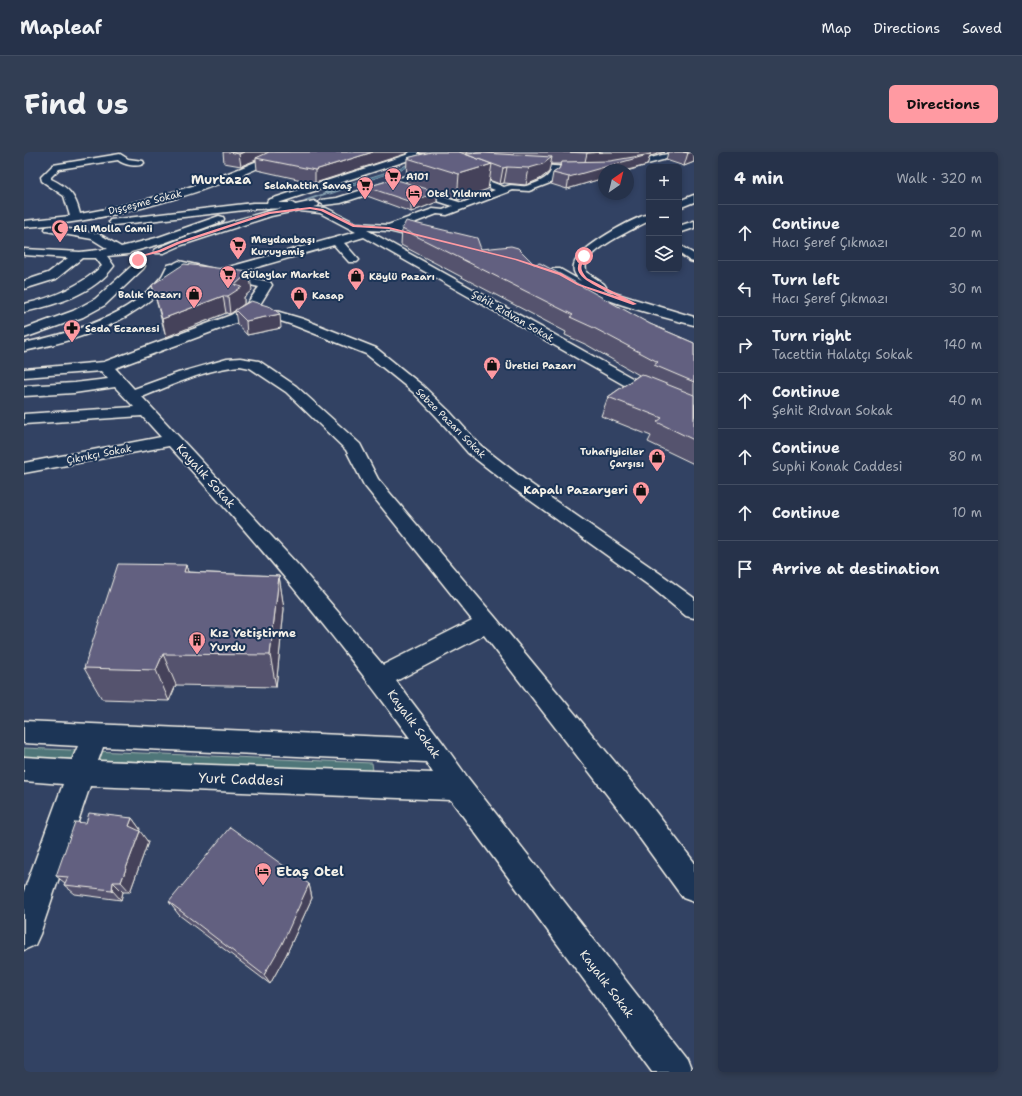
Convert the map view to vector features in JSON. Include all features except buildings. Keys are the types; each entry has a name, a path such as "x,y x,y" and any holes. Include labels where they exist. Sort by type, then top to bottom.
{"street":[{"name":"Dışçeşme Sokak","path":"24,225 76,218 136,205 185,192 226,179 284,152"},
{"path":"511,165 556,169 592,170 625,167 682,152"},
{"path":"24,334 78,314 100,302 143,262 160,251 178,243 269,213 413,154 426,158 444,168 504,190"},
{"path":"76,218 74,207 66,191 61,187 47,181 46,177 53,165 120,155 124,161 140,163"},
{"path":"46,223 122,221 256,206 290,204 324,205 423,172 464,165"},
{"path":"219,274 337,242 360,230 389,228 437,211 443,213 512,187 526,190 547,181 553,176 556,169"},
{"path":"391,183 462,206"},
{"path":"324,205 351,196"},
{"path":"682,204 694,198"},
{"name":"Şehit Rıdvan Sokak","path":"324,205 360,230 645,391 694,411"},
{"path":"143,262 153,243 256,206"},
{"path":"635,304 586,279 580,271 579,265 584,256 598,245 646,219"},
{"path":"682,229 694,224"},
{"path":"24,225 95,236 118,250 143,262"},
{"path":"389,228 441,241"},
{"path":"188,252 196,238"},
{"path":"337,242 353,260"},
{"path":"24,252 78,256 118,250"},
{"path":"682,250 694,259"},
{"path":"160,251 173,251 182,254 184,260 170,267"},
{"path":"24,334 30,311 67,295 99,275 108,266 99,254"},
{"path":"46,303 29,284 52,276 78,256"},
{"path":"24,334 48,342 87,331 142,303 169,277 170,267"},
{"path":"24,373 108,366 236,318 251,308 266,285 219,274 170,267"},
{"path":"543,268 560,274 578,284 635,304 694,321"},
{"path":"24,308 46,303"},
{"name":"Sebze Pazarı Sokak","path":"251,308 298,322 372,351 418,389 444,415 474,449 519,484 658,582 694,610"},
{"path":"147,411 24,419 27,391 74,388 125,388 183,376 227,362 248,362 254,364 291,389 354,448 370,481 487,623 638,812 694,887"},
{"name":"Kayalık Sokak","path":"108,366 107,369 320,602 380,678 434,751 458,787 674,1072"},
{"name":"Çıkrıkçı Sokak","path":"24,469 173,440"},
{"path":"380,678 487,623"},
{"path":"24,732 434,751"},
{"path":"24,934 94,736"},
{"name":"Yurt Caddesi","path":"24,769 82,773 458,787"}],"green space":[{"path":"24,748 372,763 373,771 24,757"}],"water":[{"path":"409,164 410,166 330,194 324,192 393,170"}],"waterway":[{"path":"306,200 337,190"}],"place":[{"name":"A101","path":"393,191"},
{"name":"Selahattin Savaş","path":"365,200"},
{"name":"Otel Yıldırım","path":"414,208"},
{"name":"Ali Molla Camii","path":"60,243"},
{"name":"Meydanbaşı Kuruyemiş","path":"238,260"},
{"name":"Gülaylar Market","path":"228,289"},
{"name":"Köylü Pazarı","path":"356,291"},
{"name":"Balık Pazarı","path":"194,309"},
{"name":"Kasap","path":"299,310"},
{"name":"Seda Eczanesi","path":"72,343"},
{"name":"Üretici Pazarı","path":"492,380"},
{"name":"Tuhafiyiciler Çarşısı","path":"657,472"},
{"name":"Kapalı Pazaryeri","path":"641,505"},
{"name":"Kız Yetiştirme Yurdu","path":"197,655"},
{"name":"Etaş Otel","path":"263,886"}],"district":[{"name":"Murtaza","path":"221,179"}],"route":[{"path":"138,260 144,255 160,251 178,243 269,213 300,208 310,208 322,210 355,226 389,228 409,232 516,260 560,274 578,284 635,304 586,279 580,271 579,265 584,256"}]}
